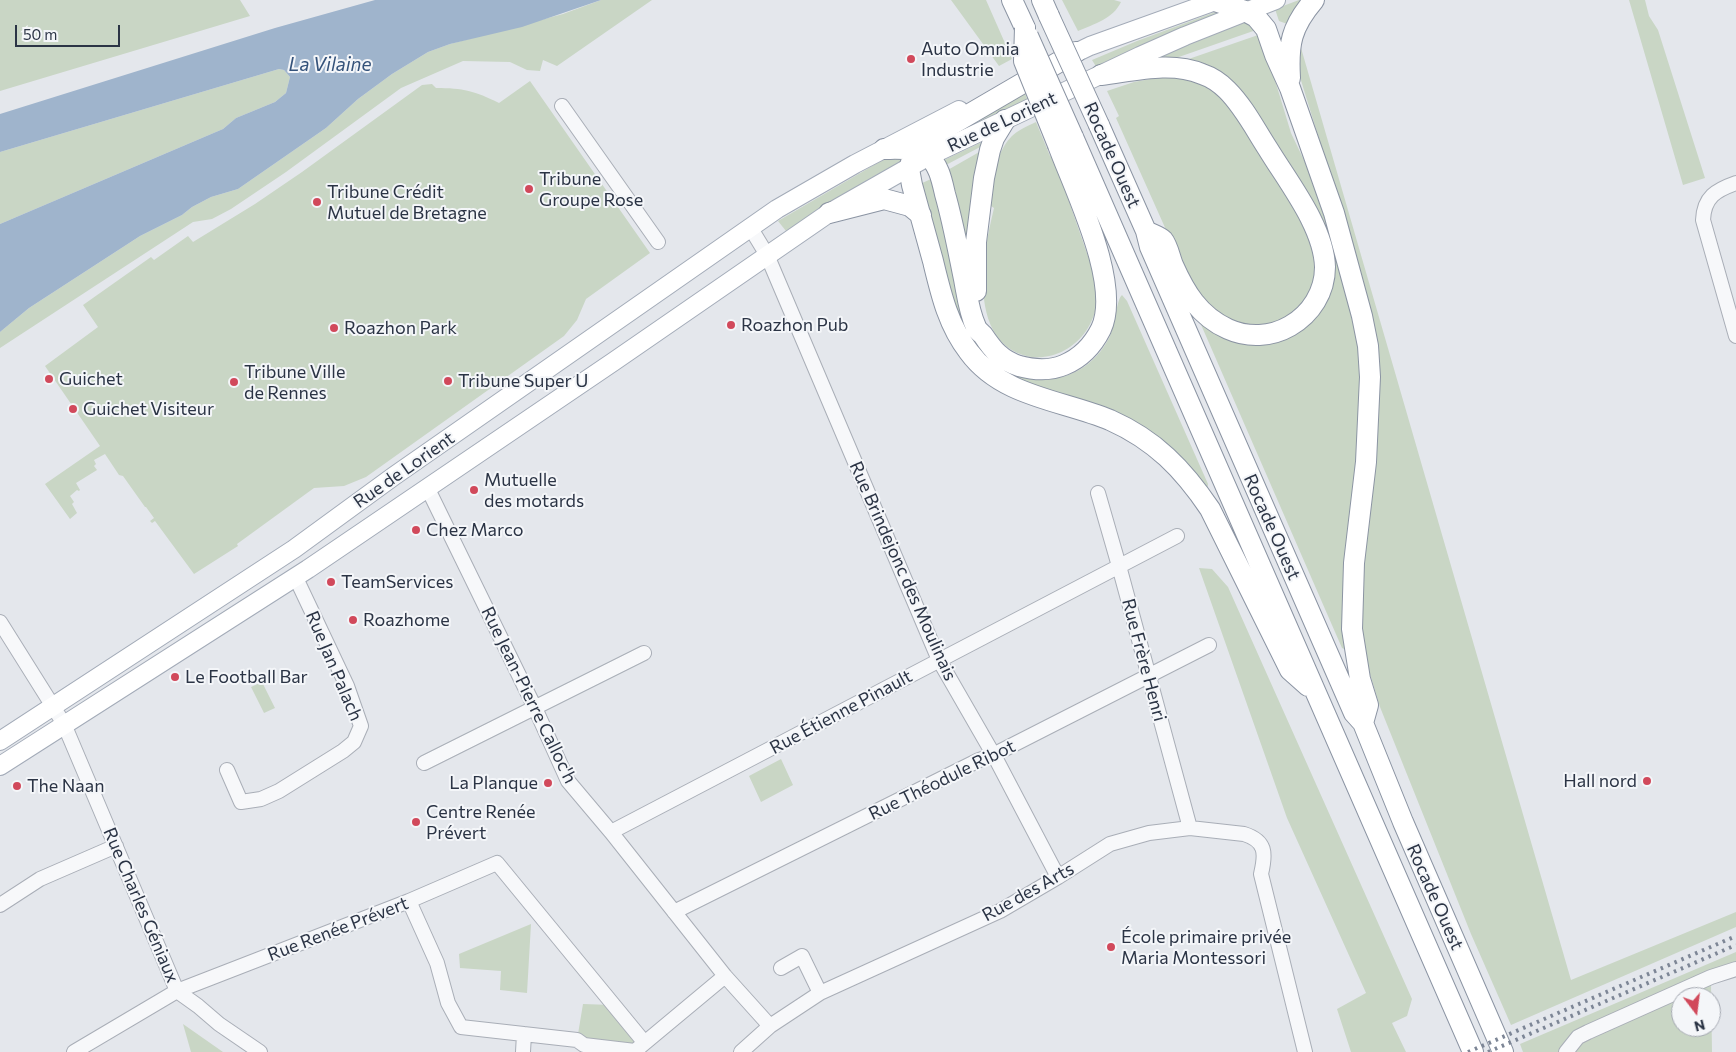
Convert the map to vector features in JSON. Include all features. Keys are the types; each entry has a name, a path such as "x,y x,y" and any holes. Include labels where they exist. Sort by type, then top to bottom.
{"highway":[{"path":"884,149 918,159 941,177 952,218 976,329 982,334 991,348 1008,361 1032,369 1047,369 1066,364 1079,356 1092,344 1102,325 1107,304 1103,272 1065,141 1024,61 1025,28 1012,0"},
{"path":"1216,0 1256,17 1266,29 1290,88 1334,213 1362,316 1368,346 1370,378 1366,462 1354,563 1352,604 1352,629 1360,679 1368,705 1362,723"},
{"path":"1290,88 1288,55 1294,28 1302,14 1314,0"},
{"name":"Rocade Ouest","path":"1046,8 1146,231 1150,246 1354,713 1362,723 1402,822 1504,1052"},
{"path":"1076,52 944,129 918,159 912,185 950,320 955,332 973,358 1000,381 1015,389 1108,419 1156,446 1177,466 1194,484 1210,509 1290,670 1315,692"},
{"path":"1101,75 1176,68 1203,74 1226,88 1246,114 1309,216 1323,255 1325,266 1323,286 1309,310 1290,326 1276,332 1258,335 1236,332 1209,319 1195,305 1182,283 1163,241 1146,231"},
{"path":"982,334 983,326 977,307 975,288 976,234 990,150 994,138 1005,120"},
{"name":"Rocade Ouest","path":"1065,141 1315,692 1473,1052"},
{"path":"830,213 884,199 910,206 921,215"}],"main road":[{"name":"Rue de Lorient","path":"0,741 194,613 294,550 394,476 777,208 884,149 1076,52 1216,0"},
{"name":"Rue de Lorient","path":"0,766 295,576 613,362 767,255 830,213 918,159 1185,36 1276,0"}],"street":[{"path":"562,106 658,242"},
{"path":"1736,183 1722,188 1710,198 1704,209 1703,220 1736,336"},
{"path":"750,227 767,255"},
{"name":"Rue Brindejonc des Moulinais","path":"767,255 939,660 994,755 1058,877"},
{"name":"Rue Jean-Pierre Calloc'h","path":"427,487 536,708 568,781 611,832 725,976 770,1026"},
{"name":"Rue Frère Henri","path":"1098,493 1190,828"},
{"name":"Rue Étienne Pinault","path":"611,832 1177,536"},
{"name":"Rue Jan Palach","path":"227,770 241,802 261,799 279,791 343,751 354,742 361,726 347,686 295,576"},
{"path":"0,622 64,724"},
{"name":"Rue Théodule Ribot","path":"674,912 979,760 994,755 1209,645"},
{"path":"424,763 644,653"},
{"name":"Rue Charles Géniaux","path":"64,724 177,991 219,1024 260,1052"},
{"name":"Rue des Arts","path":"741,1052 770,1026 820,993 1000,910 1058,877 1110,844 1149,833 1190,828 1244,834 1253,837 1262,844 1264,855 1261,874 1305,1052"},
{"path":"0,906 40,879 116,846"},
{"name":"Rue Renée Prévert","path":"74,1052 177,991 409,901 497,863 644,1042"},
{"path":"409,901 437,963 448,1003 461,1027 577,1040 584,1045 635,1051 725,976"},
{"path":"781,968 802,956 820,993"},
{"path":"1566,1052 1578,1037 1588,1032 1711,977 1736,969"},
{"path":"523,1052 524,1034"}],"green space":[{"path":"0,0 240,0 250,16 0,91"},
{"path":"601,0 652,0 557,66 543,60 540,71 527,70 510,62 463,61 401,88 286,172 231,209 212,219 193,222 0,348 0,332 29,308 140,236 182,215 192,207 211,197 238,189 326,128 358,99 392,74 428,52 450,44 563,14"},
{"path":"951,0 986,0 1012,59 999,66"},
{"path":"1062,0 1114,0 1121,2 1118,8 1108,17 1078,31"},
{"path":"1299,0 1307,0 1290,25 1279,21 1275,9"},
{"path":"1629,0 1645,0 1649,16 1658,30 1705,178 1683,185"},
{"path":"1218,11 1220,13 1097,68 1092,60 1137,41"},
{"path":"1248,19 1259,29 1176,58 1148,61"},
{"path":"1261,34 1291,133 1324,202 1362,356 1346,650 1342,648 1199,320 1274,338 1331,273 1244,102 1180,62"},
{"path":"1299,41 1571,980 1736,912 1736,927 1511,1025 1471,934 1380,707 1363,651 1360,599 1371,495 1380,366 1375,332 1352,246 1295,61"},
{"path":"279,69 284,70 290,77 286,93 275,102 236,118 223,129 0,224 0,152"},
{"path":"1161,77 1175,77 1215,85 1301,218 1314,252 1315,276 1305,299 1288,316 1265,325 1251,326 1241,324 1222,316 1210,307 1188,279 1116,118 1119,116 1107,91 1134,82"},
{"name":"Roazhon Park","path":"530,81 650,253 586,299 577,320 564,336 366,477 344,486 314,488 237,544 238,546 194,574 155,521 152,523 150,521 154,518 123,476 119,475 105,454 94,460 96,464 94,466 97,470 76,483 80,490 77,490 70,496 77,513 70,519 45,484 100,446 45,366 98,327 83,305 151,257 154,260 188,236 193,242 255,204 422,85 432,84 436,88 469,91 499,103"},
{"path":"1024,91 1028,101 949,140 947,136"},
{"path":"1036,122 1050,156 1054,158 1090,262 1096,285 1097,299 1092,320 1078,340 1060,353 1038,357 1016,352 1001,342 990,325 986,312 983,288 987,242 994,208 988,204 996,155 999,156 1006,143 1014,134"},
{"path":"982,143 982,146 944,166 944,160"},
{"path":"981,151 966,242 946,171"},
{"path":"902,157 902,161 869,179 786,231 778,221 886,158"},
{"path":"931,179 973,337 986,355 1002,368 1021,377 1041,380 1061,377 1080,370 1096,357 1109,338 1118,302 1122,295 1127,301 1208,484 1207,491 1188,469 986,362 958,320 920,184"},
{"path":"1199,568 1212,569 1228,587 1412,999 1407,1016 1392,1023 1406,1052 1351,1052 1337,1009 1366,993 1287,818"},
{"path":"262,682 275,708 264,713 251,687"},
{"path":"781,759 793,785 761,802 749,776"},
{"path":"531,924 527,993 500,990 501,971 460,968 459,954"},
{"path":"1736,952 1736,963 1706,972 1711,987 1671,987 1671,1037 1712,1037 1712,1052 1523,1052 1520,1044"},
{"path":"583,1004 612,1005 644,1042 635,1051 577,1040"},
{"path":"183,1024 223,1052 191,1052"}],"water":[{"name":"La Vilaine","path":"375,0 601,0 522,27 450,44 428,52 392,74 358,99 326,128 238,189 211,197 192,207 182,215 140,236 29,308 0,332 0,224 223,129 236,118 275,102 286,93 290,77 284,70 279,69 0,152 0,114 275,28"}],"railway":[{"path":"1468,1052 1736,936"},
{"path":"1488,1052 1736,945"}],"place":[{"name":"Auto Omnia Industrie","path":"911,59"},
{"name":"Tribune Groupe Rose","path":"529,189"},
{"name":"Tribune Crédit Mutuel de Bretagne","path":"317,202"},
{"name":"Roazhon Pub","path":"731,325"},
{"name":"Roazhon Park","path":"334,328"},
{"name":"Guichet","path":"49,379"},
{"name":"Tribune Super U","path":"448,381"},
{"name":"Tribune Ville de Rennes","path":"234,382"},
{"name":"Guichet Visiteur","path":"73,409"},
{"name":"Mutuelle des motards","path":"474,490"},
{"name":"Chez Marco","path":"416,530"},
{"name":"TeamServices","path":"331,582"},
{"name":"Roazhome","path":"353,620"},
{"name":"Le Football Bar","path":"175,677"},
{"name":"Hall nord","path":"1647,781"},
{"name":"La Planque","path":"548,783"},
{"name":"The Naan","path":"17,786"},
{"name":"Centre Renée Prévert","path":"416,822"},
{"name":"École primaire privée Maria Montessori","path":"1111,947"}]}
